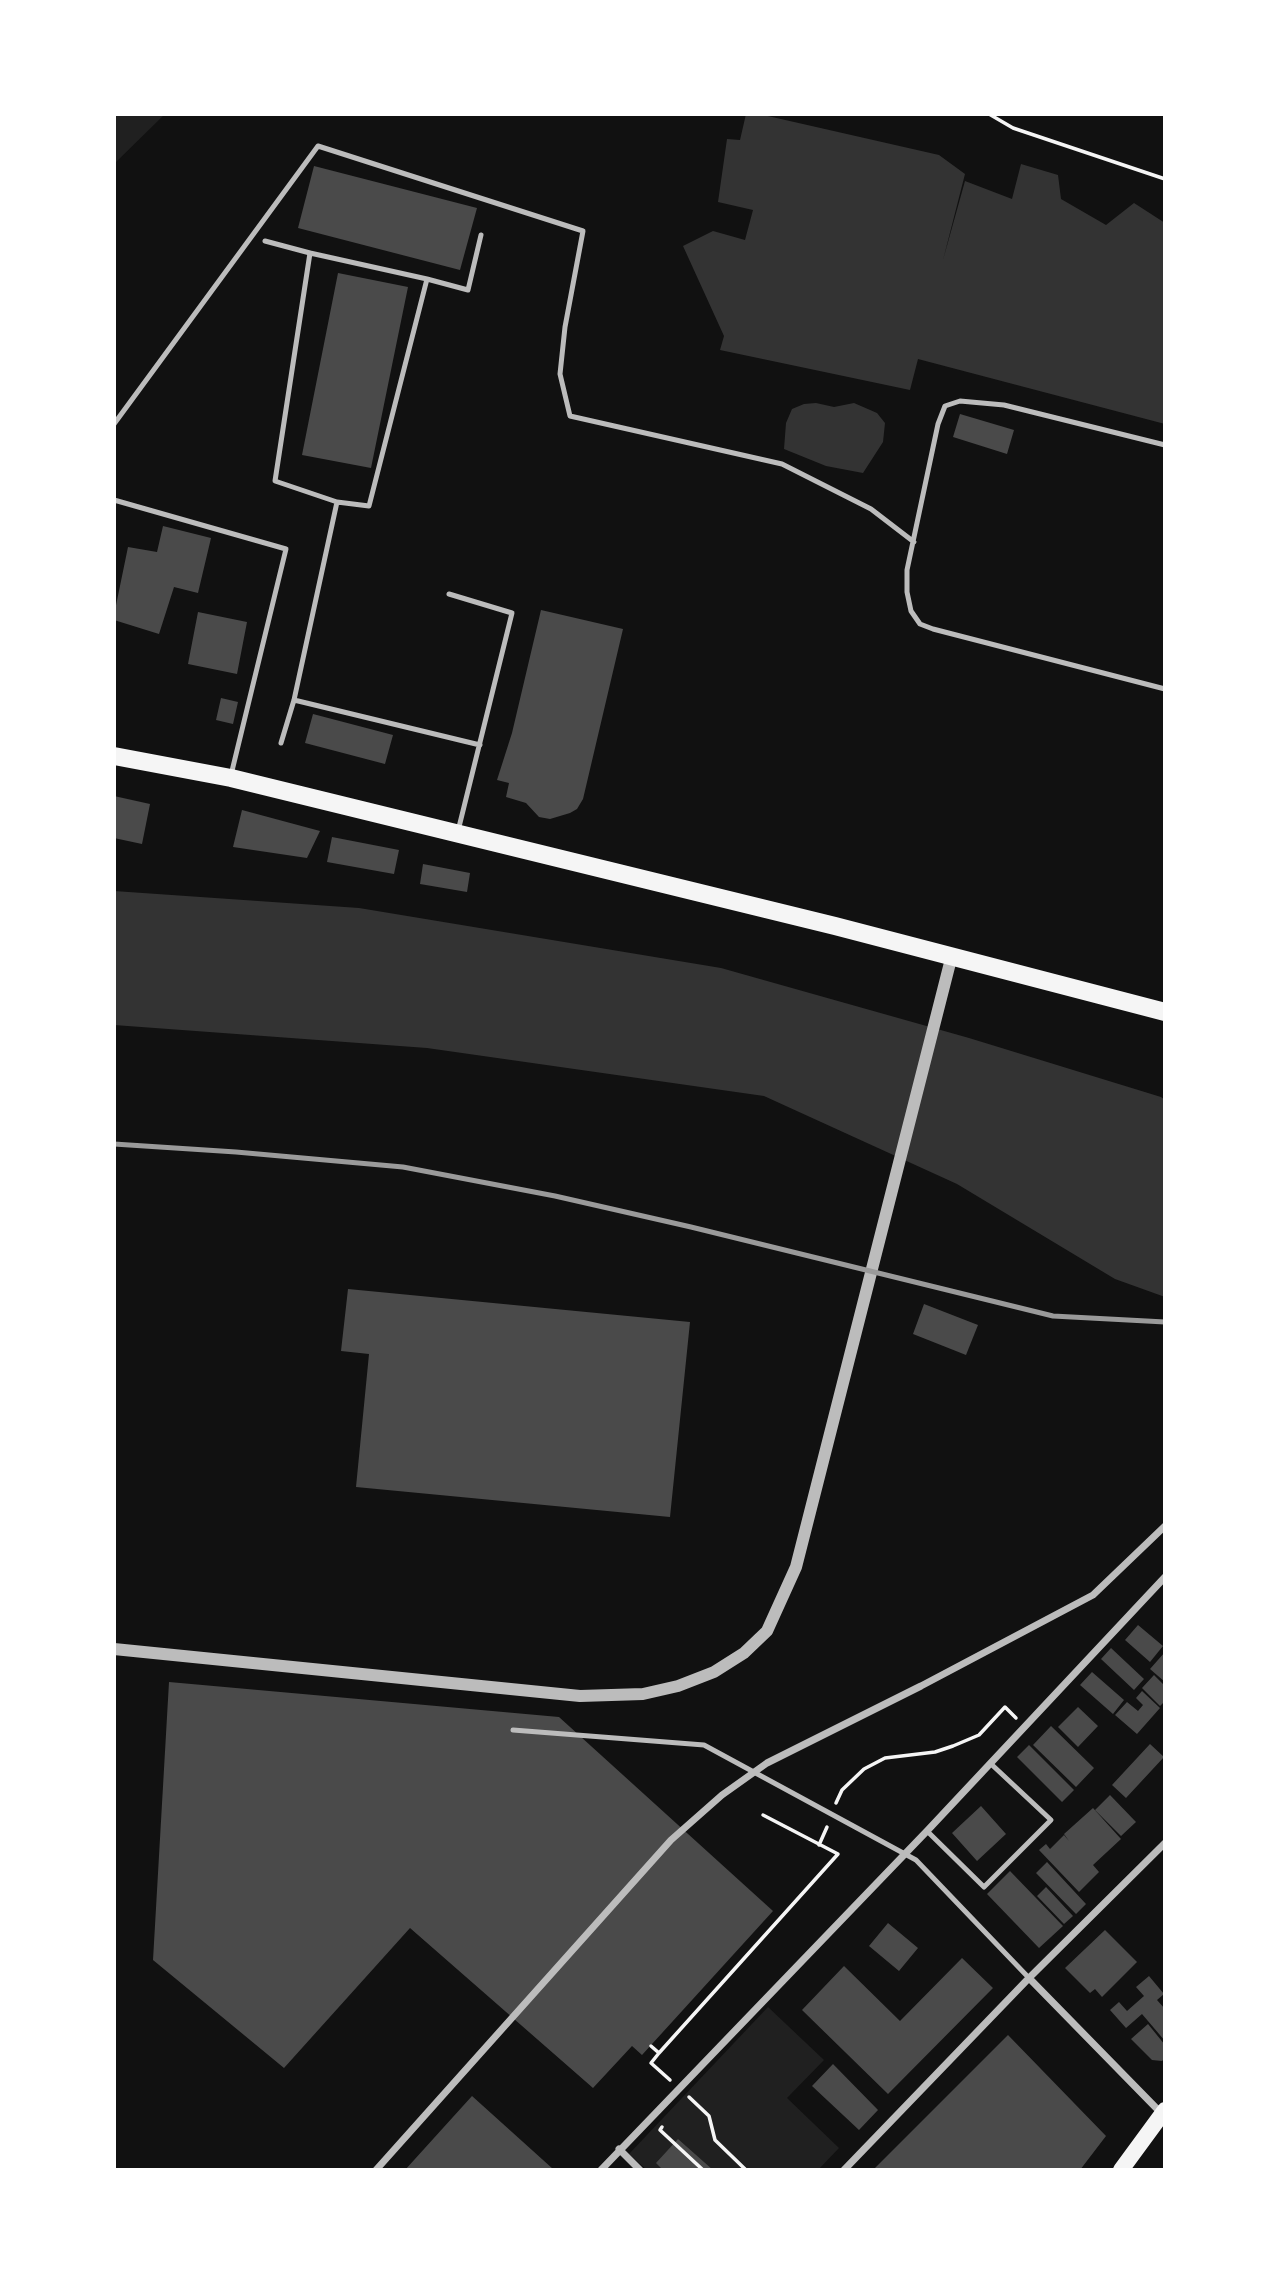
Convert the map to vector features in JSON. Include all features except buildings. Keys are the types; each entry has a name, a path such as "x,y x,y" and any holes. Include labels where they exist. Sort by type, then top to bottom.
{"highway":[{"path":"114,755 231,778 952,956 1165,1012"}],"main road":[{"path":"1121,2170 1164,2114"}],"street":[{"path":"114,1649 580,1696 643,1694 678,1686 714,1672 744,1653 767,1631 796,1567 952,956"},
{"path":"376,2170 671,1840 722,1796 767,1763 1093,1595 1165,1525"},
{"path":"601,2170 1165,1577"},
{"path":"844,2170 1029,1978 1165,1843"},
{"path":"1029,1978 1164,2114"},
{"path":"619,2149 639,2170"}],"lane":[{"path":"114,424 318,146 583,231 565,327 560,374 570,416 782,464 871,509 914,542"},
{"path":"265,241 468,290 481,234"},
{"path":"310,253 275,481 337,502 369,506 427,278"},
{"path":"1165,445 1004,405 960,401 945,406 938,424 907,570 906,592 911,611 920,624 933,629 1165,689"},
{"path":"114,499 286,549 231,778"},
{"path":"281,743 294,700 337,502"},
{"path":"449,594 512,613 457,834"},
{"path":"294,700 480,745"},
{"path":"513,1730 704,1745 916,1860 1029,1978"},
{"path":"926,1830 984,1887 1051,1820 990,1763"}],"path":[{"path":"989,114 1013,128 1165,179"},
{"path":"833,1812 842,1790 864,1769 884,1758 935,1752 953,1746 979,1735 1005,1707 1026,1726"},
{"path":"660,2071 650,2063 838,1854 763,1815"},
{"path":"819,1845 828,1823"},
{"path":"651,2046 659,2053"},
{"path":"682,2106 690,2098 709,2116 715,2140 746,2170"},
{"path":"667,2122 660,2130 703,2170"}],"shaded area":[{"path":"114,114 165,114 114,164"},
{"path":"746,114 759,114 939,155 965,174 943,260 965,181 1012,199 1021,164 1058,175 1061,199 1106,225 1134,203 1165,223 1165,424 918,359 910,390 720,350 724,336 683,246 713,231 745,240 753,210 718,202 727,139 740,140"},
{"path":"816,403 834,407 854,403 877,413 885,423 883,442 863,473 826,466 784,449 786,423 792,409"},
{"path":"114,891 359,908 721,968 969,1038 1161,1097 1165,1100 1165,1297 1115,1279 957,1184 764,1096 427,1048 114,1025"},
{"path":"768,2007 824,2060 787,2098 839,2148 818,2170 647,2170 629,2154"}],"railway":[{"path":"114,1144 403,1167 555,1196 691,1227 1053,1316 1165,1322"}]}
